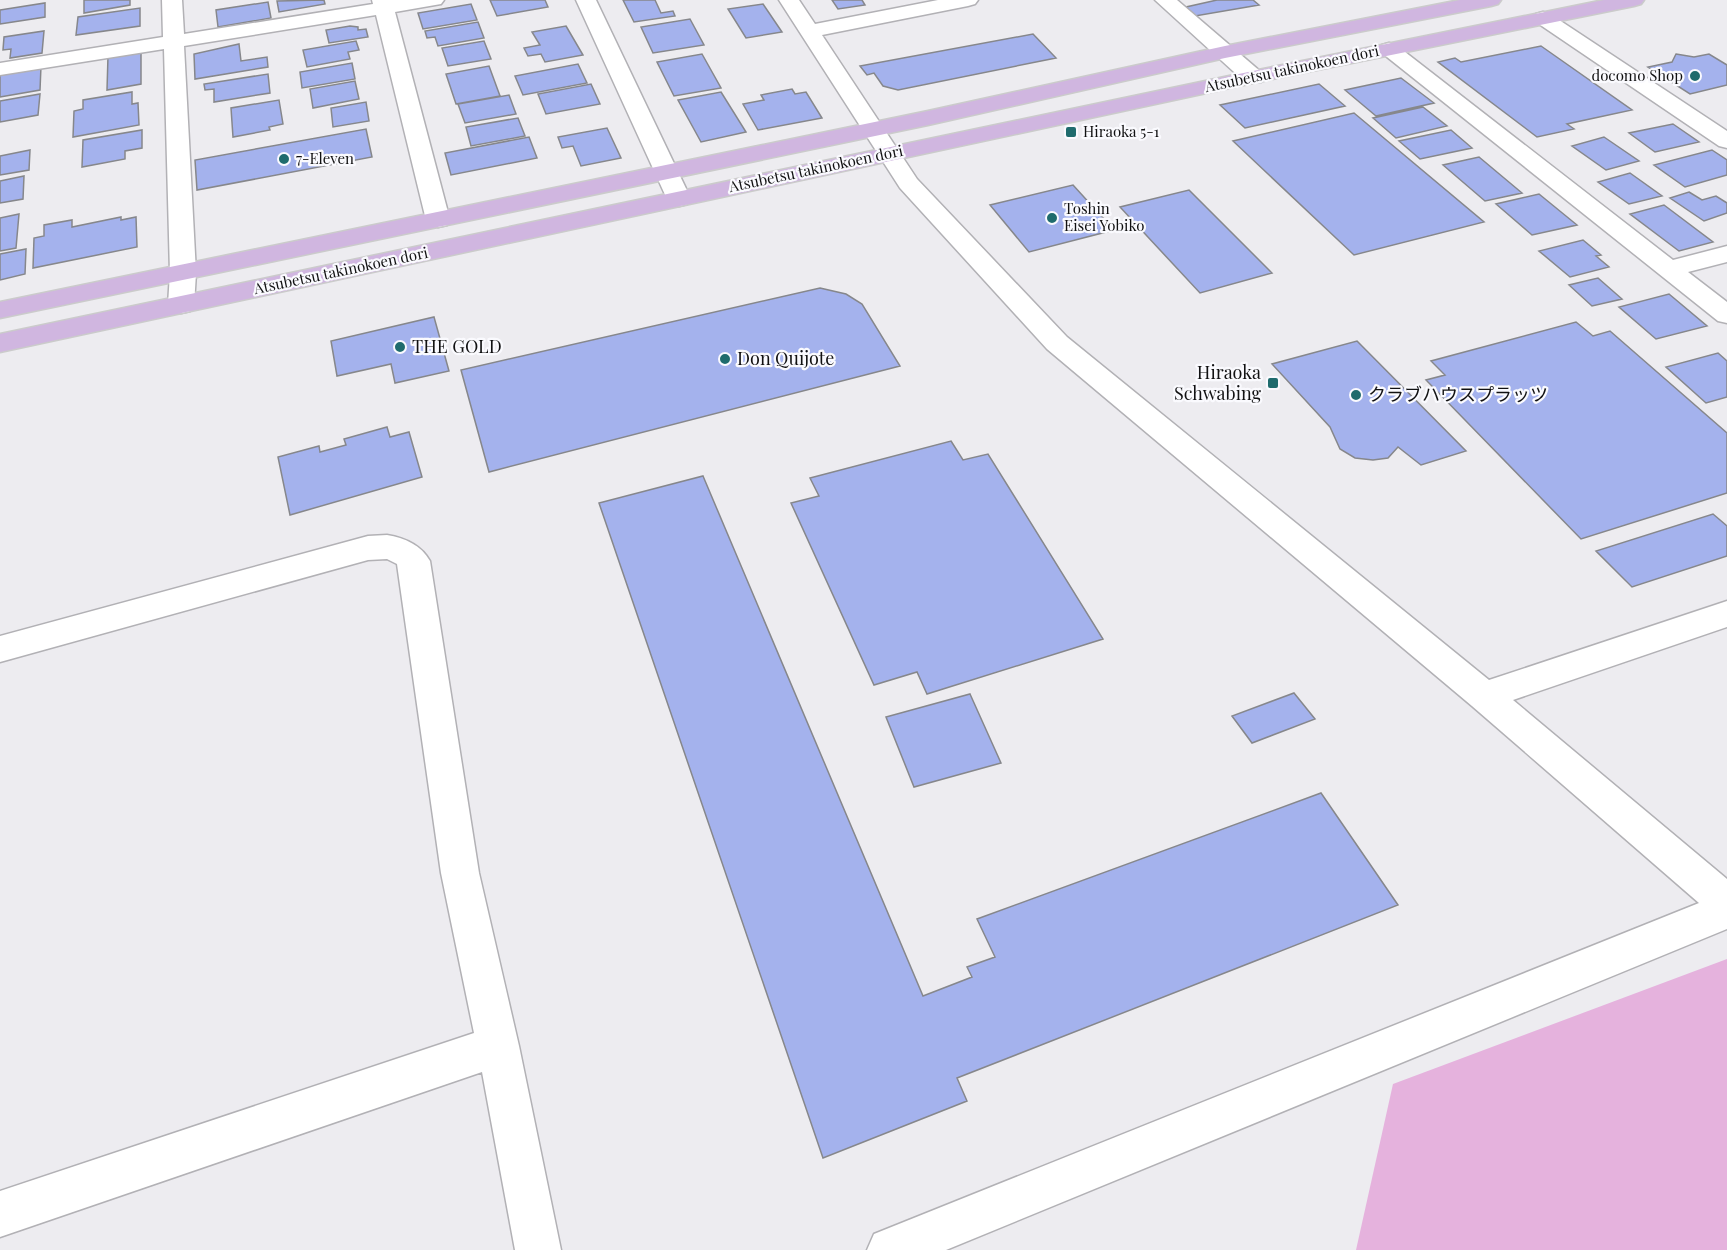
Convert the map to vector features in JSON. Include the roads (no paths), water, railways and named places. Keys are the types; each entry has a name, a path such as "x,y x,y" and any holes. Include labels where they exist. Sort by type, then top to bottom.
{"main road":[{"name":"Atsubetsu takinokoen dori","path":"0,310 874,129 1225,52 1491,0"},
{"name":"Atsubetsu takinokoen dori","path":"0,343 1252,77 1634,0"}],"street":[{"path":"172,0 183,273 181,305"},
{"path":"0,69 172,42 383,4 434,0"},
{"path":"586,0 679,199"},
{"path":"789,0 908,183 1058,343 1484,696 1727,903"},
{"path":"808,32 968,0"},
{"path":"1165,0 1252,77"},
{"path":"383,4 438,220"},
{"path":"1543,18 1727,141"},
{"path":"1389,49 1727,315"},
{"path":"1669,269 1727,254"},
{"path":"0,649 368,549 388,545 404,551 414,561 460,873 498,1046 538,1250"},
{"path":"1484,696 1727,614"},
{"path":"890,1250 1672,931 1727,911"},
{"path":"0,1214 498,1046"}],"place":[{"name":"docomo Shop","path":"1695,76"},
{"name":"Hiraoka 5-1","path":"1071,132"},
{"name":"7-Eleven","path":"284,159"},
{"name":"Toshin Eisei Yobiko","path":"1052,218"},
{"name":"THE GOLD","path":"400,347"},
{"name":"Don Quijote","path":"725,359"},
{"name":"Hiraoka Schwabing","path":"1273,383"},
{"name":"クラブハウスプラッツ","path":"1356,395"}]}
